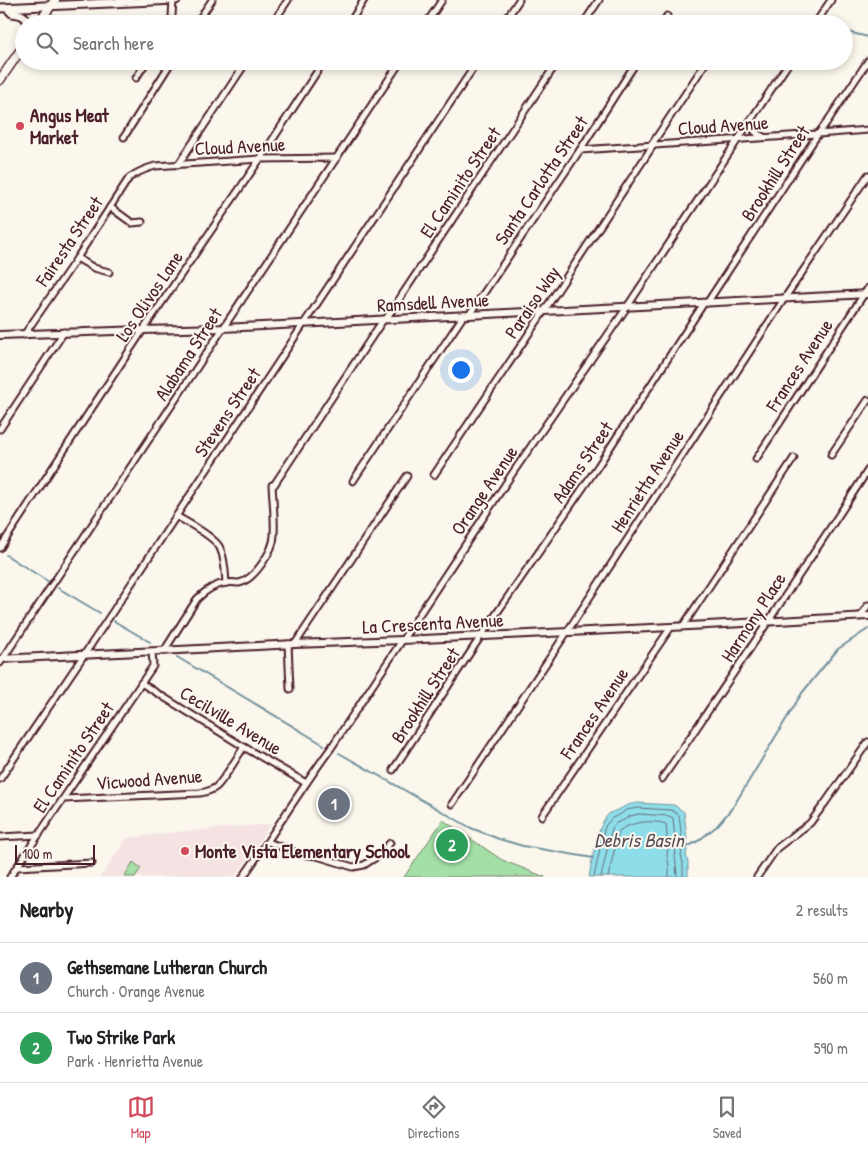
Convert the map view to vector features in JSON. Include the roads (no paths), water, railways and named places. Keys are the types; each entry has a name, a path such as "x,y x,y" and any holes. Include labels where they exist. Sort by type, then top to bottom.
{"main road":[{"path":"3,8 53,3 174,0"},
{"path":"44,15 53,3"},
{"path":"3,8 12,13 22,15"},
{"path":"0,80 15,58"}],"street":[{"path":"172,15 174,0"},
{"path":"202,15 212,0"},
{"path":"278,15 288,0"},
{"path":"355,15 364,0"},
{"path":"432,15 442,0"},
{"path":"509,15 519,0"},
{"path":"589,15 599,0"},
{"path":"821,15 831,0"},
{"name":"Brookhill Street","path":"706,303 868,61"},
{"path":"136,78 141,70"},
{"path":"124,137 166,70"},
{"path":"178,165 241,70"},
{"name":"Los Olivos Lane","path":"0,548 143,330 260,159 318,70"},
{"name":"Alabama Street","path":"1,661 395,70"},
{"name":"Stevens Street","path":"0,779 472,70"},
{"name":"El Caminito Street","path":"164,651 197,599 207,590 213,586 226,583 239,583 258,570 272,546 274,537 273,485 552,70"},
{"name":"Santa Carlotta Street","path":"353,481 580,150 631,70"},
{"name":"Paraiso Way","path":"434,475 544,311 701,70"},
{"name":"Orange Avenue","path":"243,877 331,748 514,471 627,307 784,70"},
{"path":"751,120 753,131 766,138"},
{"name":"Cloud Avenue","path":"580,150 868,130"},
{"name":"Cloud Avenue","path":"145,168 260,159 337,158"},
{"name":"Fairesta Street","path":"24,335 129,178 145,168"},
{"name":"Henrietta Avenue","path":"452,804 868,174"},
{"path":"110,208 132,223 142,222"},
{"path":"77,258 94,268 109,272"},
{"name":"Frances Avenue","path":"756,459 866,294 868,288"},
{"name":"Ramsdell Avenue","path":"0,336 64,332 223,328 866,294"},
{"name":"Adams Street","path":"481,636 598,466 706,303"},
{"path":"0,429 64,332"},
{"path":"831,455 868,400"},
{"path":"683,626 794,458"},
{"name":"Harmony Place","path":"662,779 769,622 868,470"},
{"path":"290,689 291,644 407,476"},
{"path":"176,516 214,540 220,546 226,583"},
{"path":"864,616 868,605"},
{"name":"La Crescenta Avenue","path":"1,661 152,651 671,627 864,616"},
{"name":"Frances Avenue","path":"542,816 671,627"},
{"name":"Brookhill Street","path":"394,770 481,636"},
{"name":"El Caminito Street","path":"10,877 142,683 152,666 152,651"},
{"name":"Cecilville Avenue","path":"142,683 306,783"},
{"path":"757,877 777,848 810,823 868,742"},
{"name":"Vicwood Avenue","path":"64,799 210,791 221,781 244,746"},
{"path":"0,837 39,835"},
{"path":"268,842 300,854 317,856 353,866 364,865 378,856 390,844"},
{"path":"17,867 92,863"}],"water":[{"name":"Debris Basin","path":"638,803 674,805 684,812 688,877 589,877 596,843 605,819 611,812"}],"waterway":[{"path":"853,33 868,37"},
{"path":"6,555 49,582"},
{"path":"58,588 100,613"},
{"path":"114,621 150,642"},
{"path":"685,848 698,841 717,826 733,807 802,693 838,649 868,629"},
{"path":"177,657 324,745"},
{"path":"339,753 471,828 523,846 593,858"}],"place":[{"name":"Angus Meat Market","path":"20,126"},
{"name":"Gethsemane Lutheran Church","path":"334,804"},
{"name":"Two Strike Park","path":"452,845"},
{"name":"Monte Vista Elementary School","path":"185,851"}]}
